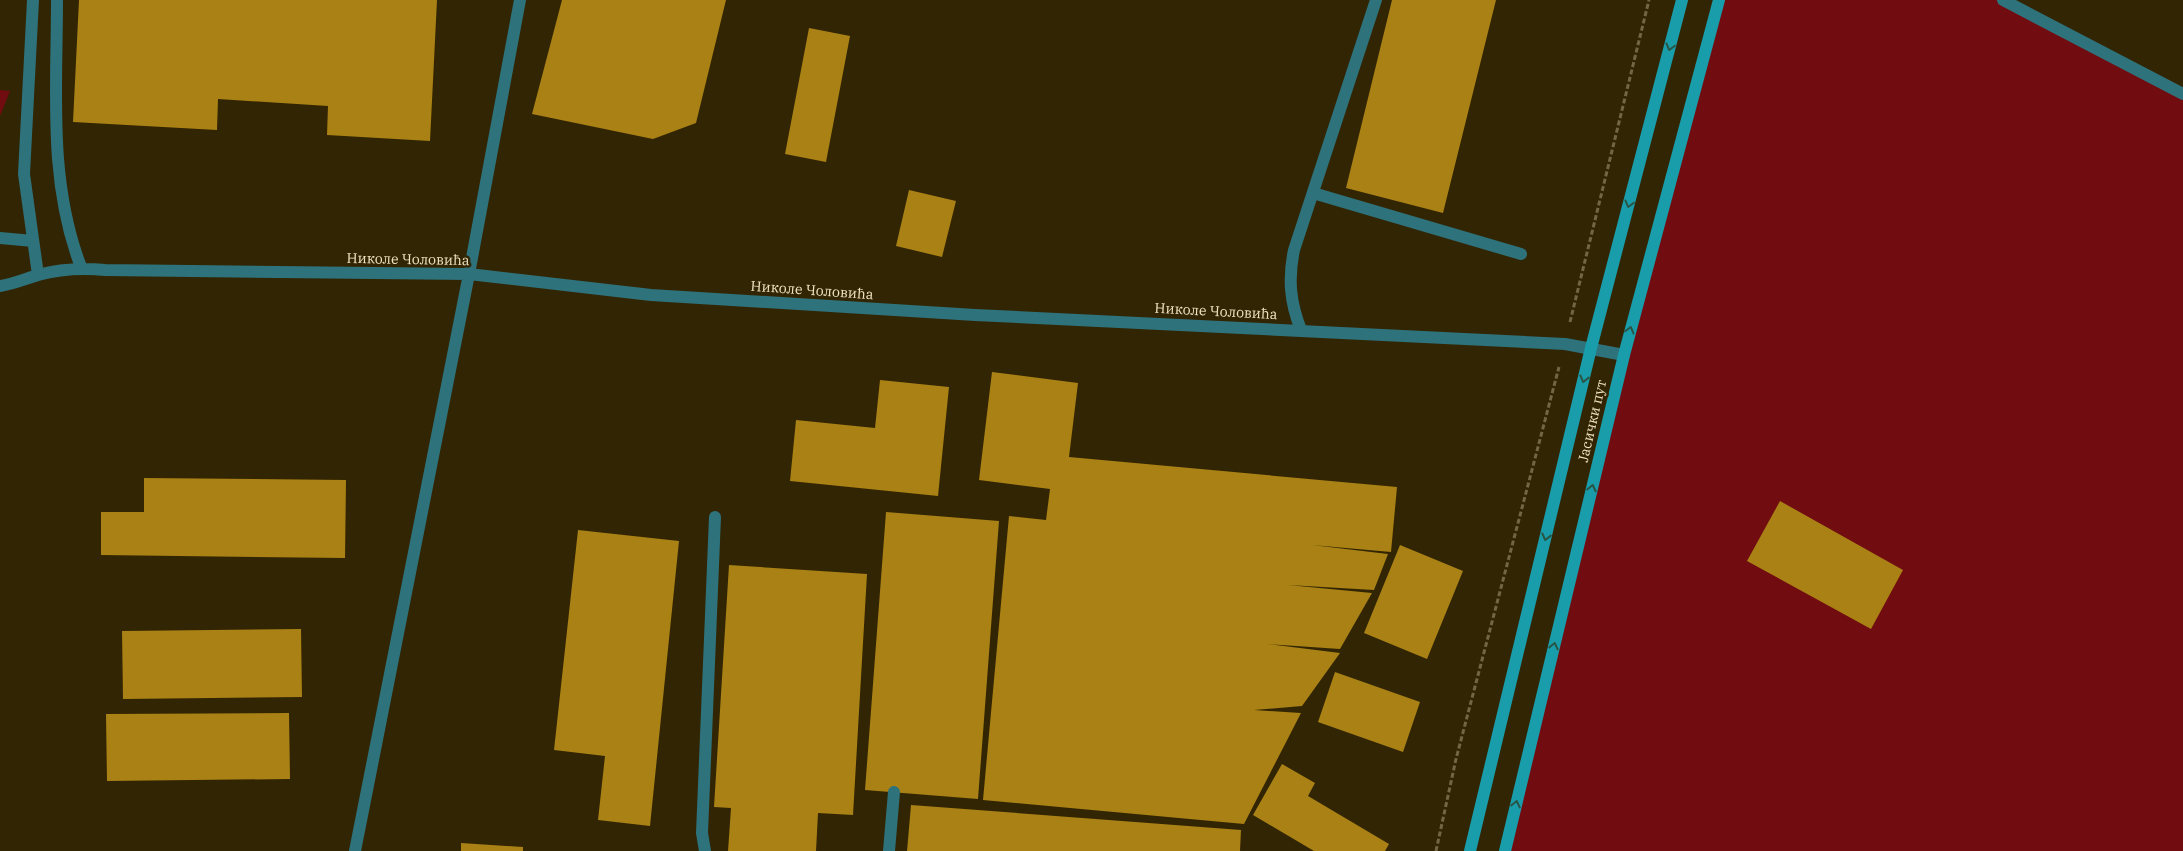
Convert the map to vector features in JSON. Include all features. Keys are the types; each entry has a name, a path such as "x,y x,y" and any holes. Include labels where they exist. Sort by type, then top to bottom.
{"main road":[{"name":"Јасички пут","path":"1470,851 1591,348 1682,0"},
{"name":"Јасички пут","path":"1505,851 1624,355 1719,0"}],"street":[{"path":"33,0 24,174 38,275"},
{"path":"57,0 57,158 59,189 71,242 81,268"},
{"path":"355,851 469,274 520,0"},
{"path":"1300,330 1292,306 1289,280 1294,250 1376,0"},
{"path":"2003,0 2183,94"},
{"path":"1313,193 1521,254"},
{"path":"0,238 33,242"},
{"name":"Николе Чоловића","path":"0,286 14,284 38,275 81,268 105,270 469,274 651,295 975,315 1565,344 1624,355"},
{"path":"705,851 702,833 715,517"},
{"path":"889,851 894,792"}],"path":[{"path":"1436,851 1456,759 1565,344 1649,0"}],"shaded area":[{"path":"1719,0 2003,0 2183,94 2183,851 1505,851"},
{"path":"0,90 10,91 0,116"}],"building":[{"path":"79,0 437,0 430,141 327,135 328,106 218,99 217,130 73,122"},
{"path":"562,0 726,0 696,123 653,139 532,114"},
{"path":"1392,0 1496,0 1443,213 1346,188"},
{"path":"809,28 850,36 826,162 785,154"},
{"path":"909,190 956,201 942,257 896,246"},
{"path":"992,372 1078,383 1069,457 1397,487 1391,552 1312,545 1388,554 1374,590 1288,585 1372,593 1340,649 1267,644 1340,653 1302,706 1254,710 1301,713 1244,824 983,800 1009,516 1046,520 1050,489 979,480"},
{"path":"880,380 949,387 938,496 790,481 796,420 875,428"},
{"path":"144,478 346,480 345,558 101,555 101,512 144,512"},
{"path":"1780,501 1903,570 1871,629 1747,561"},
{"path":"886,512 999,521 978,799 865,790"},
{"path":"578,530 679,541 650,826 598,820 605,756 554,750"},
{"path":"1400,545 1463,571 1427,659 1364,633"},
{"path":"729,565 867,574 853,815 818,813 816,851 728,851 731,808 714,807"},
{"path":"301,629 302,697 123,699 122,631"},
{"path":"1335,672 1420,702 1403,752 1318,722"},
{"path":"289,713 290,779 107,781 106,714"},
{"path":"1282,764 1315,783 1308,796 1389,844 1385,851 1314,851 1253,815"},
{"path":"911,805 1241,830 1240,851 907,851"},
{"path":"461,843 523,847 523,851 461,851"}]}
